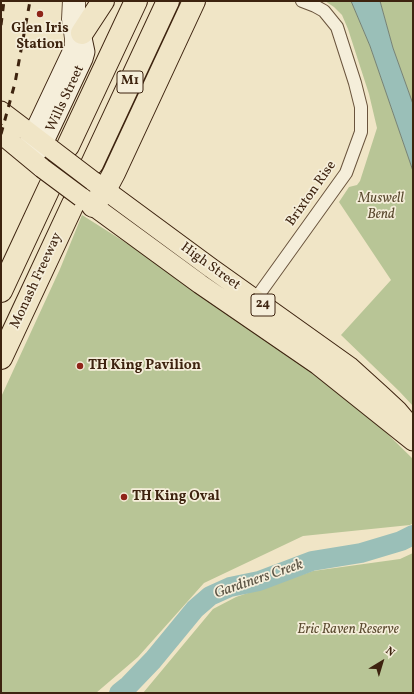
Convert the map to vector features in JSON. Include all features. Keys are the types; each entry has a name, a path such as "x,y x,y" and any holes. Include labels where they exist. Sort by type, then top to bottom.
{"highway":[{"path":"82,33 103,1"},
{"name":"M1","path":"49,143 136,1"},
{"name":"M1","path":"92,164 168,1"},
{"name":"Monash Freeway","path":"1,358 92,198 114,173 194,1"},
{"name":"Monash Freeway","path":"1,291 37,167"}],"main road":[{"name":"Wills Street","path":"49,143 70,54 82,33"},
{"name":"Wills Street","path":"37,167 49,143 84,59 86,52 82,33"},
{"name":"High Street","path":"1,111 49,143 92,198 245,316 334,378 413,441"},
{"name":"High Street","path":"1,134 37,167 92,198 255,299 350,367 382,396 413,429"}],"street":[{"name":"Wills Street","path":"69,1 68,19 72,44 70,54"},
{"name":"Wills Street","path":"79,1 79,14 82,33"},
{"name":"Brixton Rise","path":"245,316 255,299 346,173 361,132 362,115 360,102 337,26 324,11 316,6 302,1"}],"green space":[{"name":"Muswell Bend","path":"325,1 351,1 370,46 413,171 413,406 341,335 391,280 339,202 349,187 357,185 360,181 377,128 369,94 348,29 342,15"},
{"path":"380,1 413,1 413,104 393,48"},
{"path":"82,215 166,268 355,402 413,459 413,523 410,525 303,536 204,583 138,657 96,693 1,693 1,397 60,269"},
{"name":"Eric Raven Reserve","path":"413,553 413,693 143,693 213,609 236,597 313,571 400,559"}],"water":[{"path":"351,1 380,1 393,48 413,104 413,171 370,46"}],"waterway":[{"name":"Gardiners Creek","path":"119,693 129,685 153,660 195,609 210,596 230,587 259,581 312,561 361,553 401,541 413,535"}],"railway":[{"path":"1,25 4,1"},
{"path":"1,134 15,83 30,1"}],"place":[{"name":"Glen Iris Station","path":"40,14"},
{"name":"TH King Pavilion","path":"80,366"},
{"name":"TH King Oval","path":"124,497"}]}
